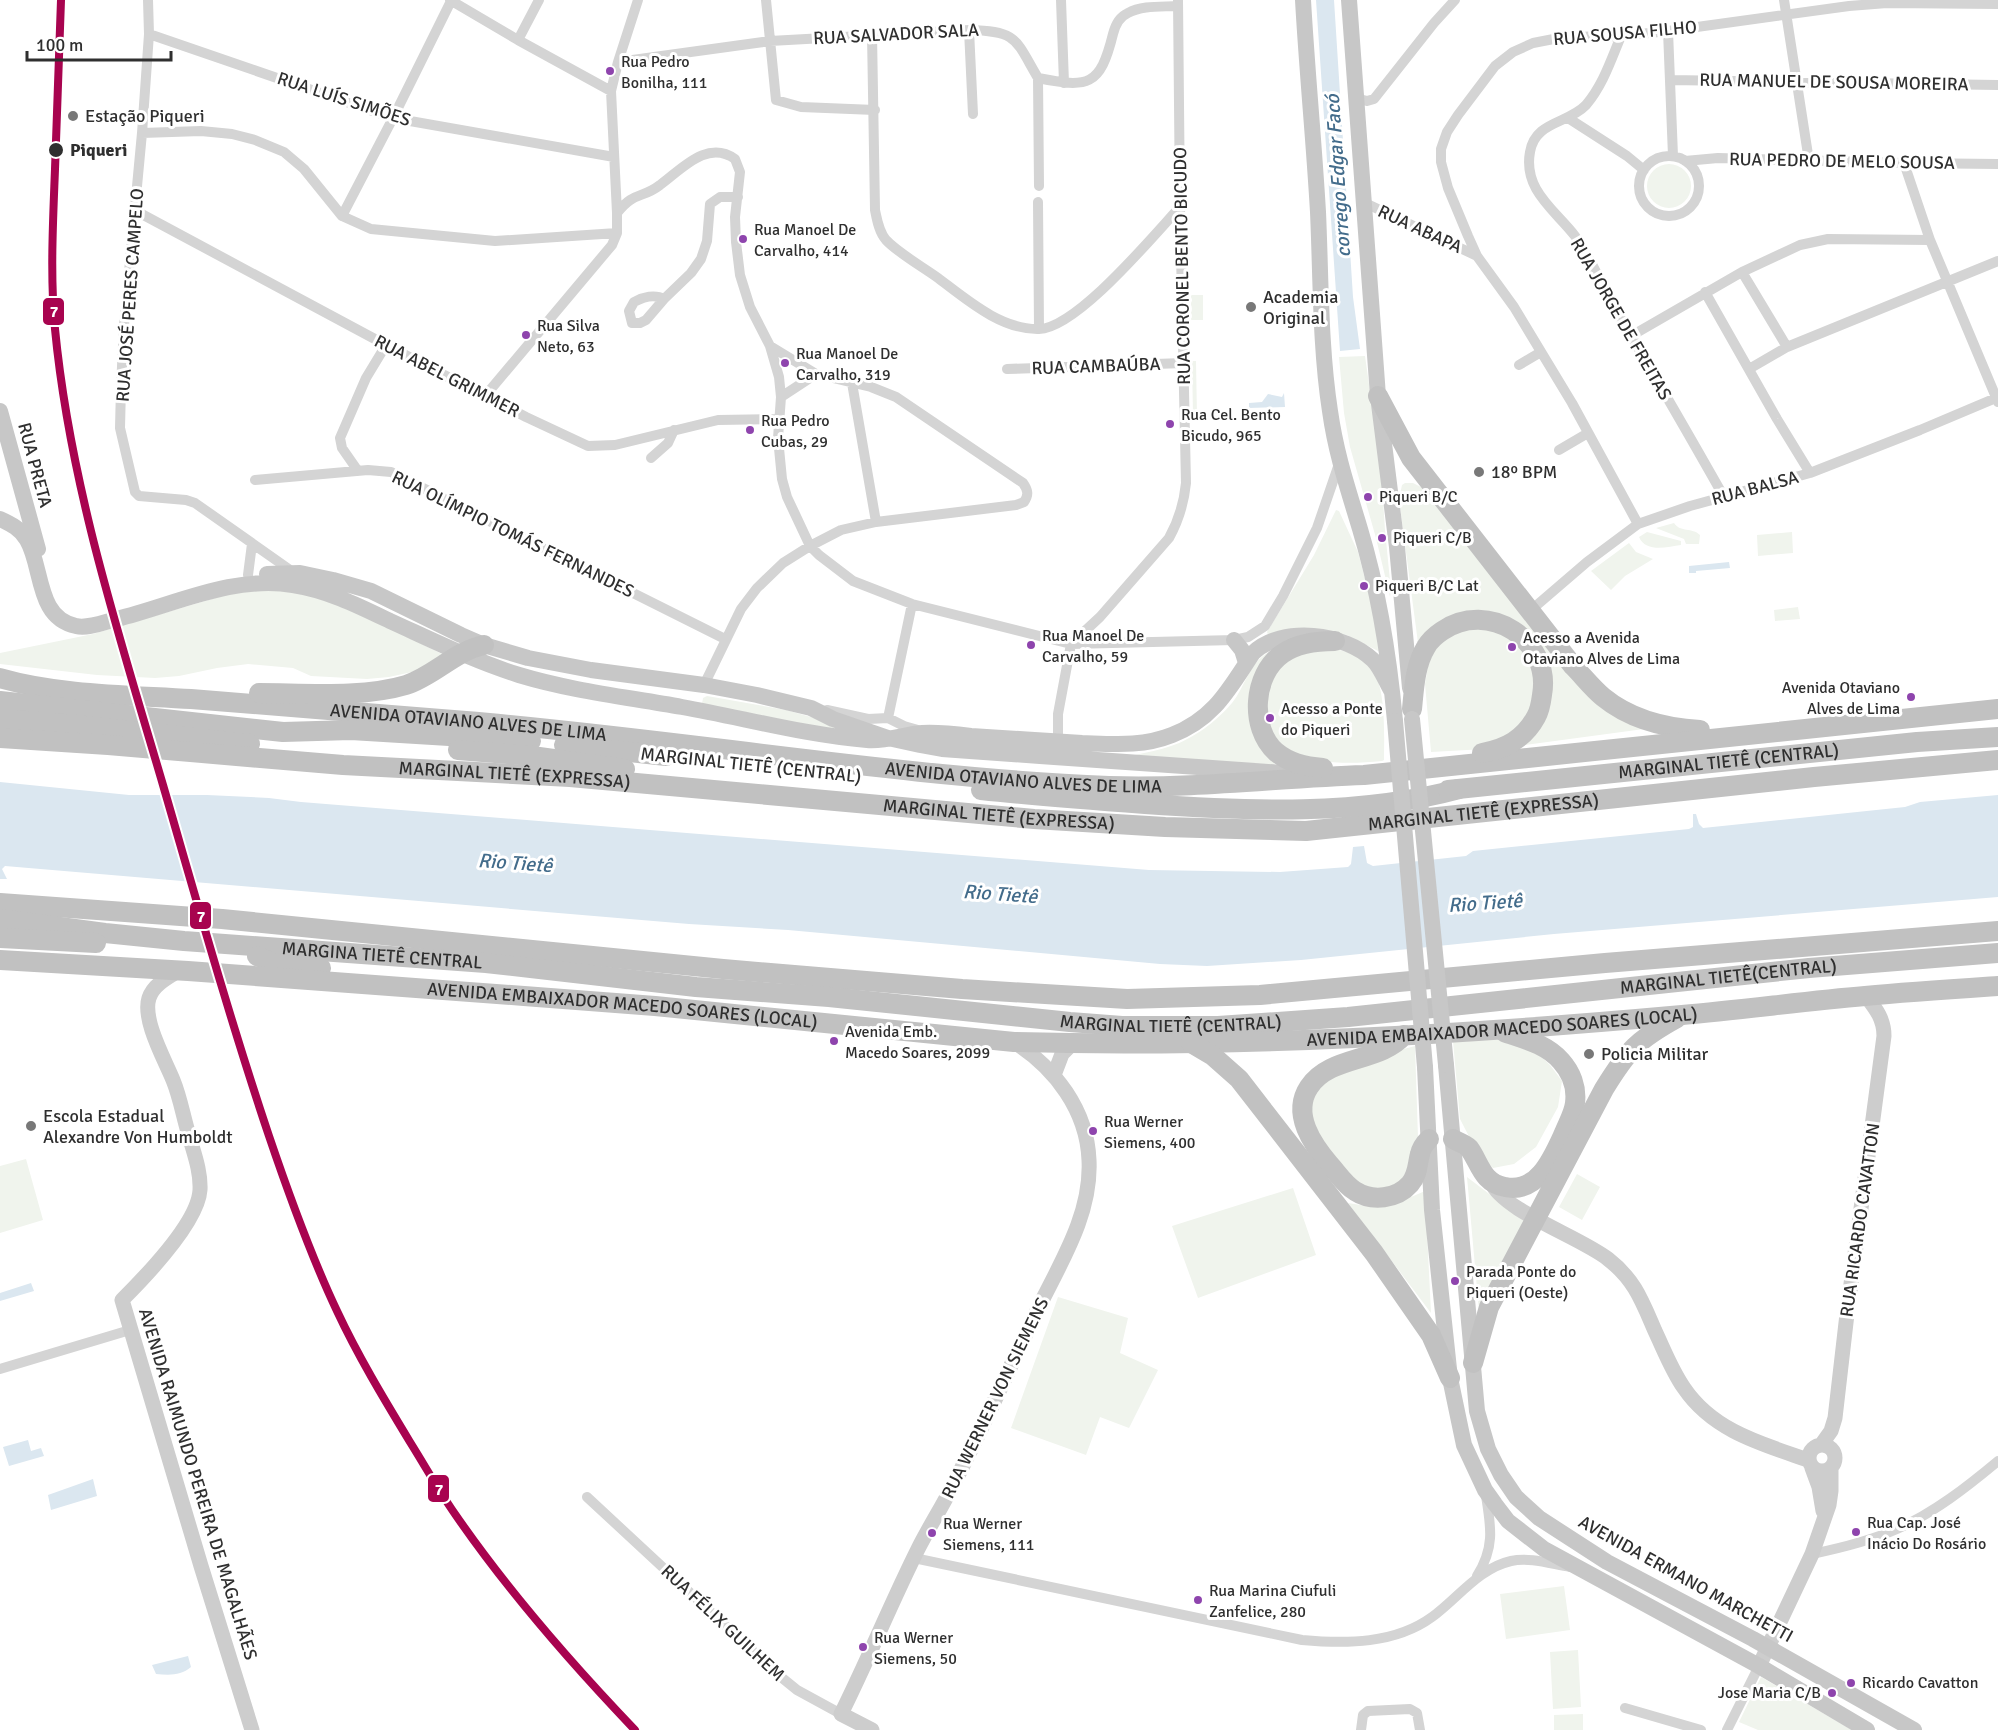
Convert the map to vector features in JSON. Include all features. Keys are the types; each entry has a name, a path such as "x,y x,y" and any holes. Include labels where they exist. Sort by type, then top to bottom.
{"highway":[{"path":"1378,396 1411,458 1573,666 1604,698 1630,714 1655,725 1731,732 1741,735"},
{"path":"1412,714 1416,679 1425,647 1445,629 1467,620 1488,621 1501,624 1529,644 1544,674 1539,712 1523,736 1497,751 1473,755 1463,763"},
{"path":"1335,641 1306,644 1280,655 1270,666 1258,691 1259,724 1275,751 1289,760 1320,768 1352,769 1364,775"},
{"path":"194,699 225,692 357,693 389,689 428,675 462,654 484,645"},
{"name":"AVENIDA OTAVIANO ALVES DE LIMA","path":"0,678 25,685 471,722 989,778 1110,786 1185,787 1296,777 1364,775 1998,709"},
{"path":"0,683 25,685"},
{"path":"0,701 70,708"},
{"path":"0,709 51,712 70,708"},
{"name":"MARGINAL TIETÊ (CENTRAL)","path":"70,708 283,732 351,730 526,741 1021,795 1212,809 1317,809 1432,796 1459,789 1917,742 1998,737"},
{"path":"0,719 421,759 467,766 488,772"},
{"path":"1917,742 1998,727"},
{"path":"283,732 532,756 671,774 709,781 742,792"},
{"name":"MARGINAL TIETÊ (EXPRESSA)","path":"0,738 343,765 570,777 1034,819 1165,827 1306,831 1814,777 1998,760"},
{"path":"1110,786 1134,793 1262,797 1383,794 1459,789"},
{"path":"0,903 222,919 505,946 630,961 962,989 1126,999 1188,998 1318,990 1617,962 1998,931"},
{"path":"0,919 257,956 567,978 582,974"},
{"path":"0,938 183,945"},
{"name":"MARGINA TIETÊ CENTRAL","path":"183,945 439,959 582,974"},
{"name":"MARGINAL TIETÊ(CENTRAL)","path":"1401,1012 1809,968 1998,953"},
{"path":"257,956 276,964 492,986 511,989 524,996"},
{"name":"AVENIDA EMBAIXADOR MACEDO SOARES (LOCAL)","path":"0,960 655,1006 1014,1042 1073,1044 1191,1043 1404,1035 1683,1015 1866,996 1998,986"},
{"name":"MARGINAL TIETÊ (CENTRAL)","path":"582,974 696,987 829,997 1122,1026 1218,1026 1401,1012"},
{"path":"829,997 848,993 1030,1008 1139,1011 1166,1010 1188,998"},
{"path":"1473,1363 1489,1307 1604,1089 1624,1057 1638,1042 1683,1015"},
{"path":"842,1025 891,1022 1050,1029 1122,1026"},
{"path":"1453,1139 1468,1148 1490,1181 1506,1188 1518,1188 1537,1179 1557,1150 1573,1113 1576,1095 1574,1085 1567,1069 1554,1054 1530,1041 1496,1029"},
{"path":"1404,1035 1394,1044 1333,1068 1314,1080 1304,1099 1305,1122 1309,1137 1345,1183 1356,1192 1376,1198 1390,1197 1412,1183 1418,1170 1420,1152 1429,1138"},
{"path":"1191,1043 1213,1056 1239,1079 1368,1244 1431,1335 1450,1378"}],"main road":[{"path":"1303,0 1330,410 1339,464 1360,530 1385,633 1395,721 1425,1067 1432,1210 1450,1378 1464,1445 1485,1490 1508,1521 1525,1536 1544,1549 1759,1666 1868,1730"},
{"name":"AVENIDA ERMANO MARCHETTI","path":"1349,0 1378,396 1397,547 1477,1411 1488,1449 1501,1475 1516,1497 1539,1518 1607,1562 1768,1647 1914,1730"},
{"name":"RUA PRETA","path":"0,411 28,528"},
{"path":"0,519 28,528"},
{"path":"28,528 51,591 68,613 76,617 90,618 248,575 293,572 371,591 484,645 528,658 757,695 811,708 833,719 888,738"},
{"path":"28,528 41,590 50,608 61,619 75,626 88,626 135,614 199,594 254,582 268,582 318,590 363,608 462,654 515,674 562,686 826,735 872,741 888,738"},
{"name":"AVENIDA OTAVIANO ALVES DE LIMA","path":"888,738 942,748 1147,743 1175,734 1201,720 1218,705 1259,647 1281,637 1300,635 1318,636 1358,650 1375,661 1392,692"},
{"path":"1234,640 1242,650 1246,663"},
{"path":"684,707 697,698 704,685"},
{"name":"AVENIDA OTAVIANO ALVES DE LIMA","path":"888,738 927,732 1283,772 1296,777"}],"street":[{"name":"RUA JOSÉ PERES CAMPELO","path":"148,0 149,34 136,211 124,325 120,428 135,492 142,498 179,499 195,503 293,572"},
{"path":"342,216 451,0 611,92"},
{"path":"518,40 539,0"},
{"path":"485,396 596,266 612,245 617,233 611,92 638,0"},
{"path":"766,0 776,100 801,107 875,110"},
{"path":"1061,0 1064,83"},
{"path":"1356,98 1374,99 1455,0"},
{"path":"1784,0 1809,161"},
{"path":"1039,186 1038,78 1064,83 1082,83 1092,79 1107,59 1114,29 1119,19 1138,9 1178,3"},
{"name":"RUA CORONEL BENTO BICUDO","path":"1071,644 1100,617 1169,538 1183,506 1186,483 1179,207 1178,3"},
{"name":"RUA SOUSA FILHO","path":"1638,524 1515,306 1477,256 1448,188 1441,162 1441,149 1447,132 1458,115 1495,66 1513,52 1533,43 1564,37 1621,36 1668,31 1887,3 1993,3"},
{"path":"969,30 973,114"},
{"name":"RUA SALVADOR SALA","path":"618,62 770,41 872,34 994,30 1011,37 1038,78"},
{"path":"1668,31 1673,156"},
{"name":"RUA LUÍS SIMÕES","path":"149,34 393,118 614,157"},
{"path":"872,34 875,210 878,225 885,239 957,293 995,317 1017,326 1040,329 1065,319 1115,276 1179,207"},
{"name":"RUA JORGE DE FREITAS","path":"1621,36 1596,91 1583,108 1568,118 1552,123 1538,134 1530,151 1530,175 1542,201 1575,236 1583,248 1724,497"},
{"name":"RUA MANUEL DE SOUSA MOREIRA","path":"1671,80 1998,85"},
{"path":"1568,118 1627,156 1644,170"},
{"path":"142,133 201,131 232,134 255,140 284,152 304,170 342,216 371,230 495,241 617,233"},
{"path":"617,213 627,201 659,186 698,156 723,153 729,155 738,164 740,172 735,217 740,275 750,307 777,363 781,397 779,456 787,497 810,546 838,571 853,581 912,604 1071,644 1234,640 1248,637 1264,626 1283,596 1317,528 1339,464"},
{"path":"1673,156 1685,161 1697,175 1699,190 1692,205 1685,212 1675,215 1665,216 1655,213 1641,199 1640,179 1644,170 1656,159 1673,156"},
{"name":"RUA PEDRO DE MELO SOUSA","path":"1685,161 1718,158 1998,164"},
{"path":"1904,163 1930,240 1997,399"},
{"path":"616,178 626,191 637,195"},
{"path":"664,299 658,296 634,302 629,311 632,323 646,320 664,299 692,273 701,259 707,241 710,204 720,197 738,197"},
{"path":"1038,202 1040,329"},
{"name":"RUA ABAPA","path":"1364,202 1477,256"},
{"name":"RUA ABEL GRIMMER","path":"136,211 386,345 588,446 615,445 718,420 779,419"},
{"path":"1631,336 1742,272 1800,245 1828,239 1930,240"},
{"path":"1749,369 1787,347 1998,261"},
{"path":"1742,272 1787,347"},
{"path":"1706,292 1810,473"},
{"path":"358,471 342,448 340,438 366,378 386,345"},
{"path":"704,685 741,609 757,588 783,563 810,546 841,530 876,522 1016,505 1024,502 1028,492 1023,483 1015,477 896,397 871,387 816,374 770,346"},
{"path":"1519,365 1541,352"},
{"name":"RUA CAMBAÚBA","path":"1008,369 1184,363"},
{"path":"781,397 816,374"},
{"path":"852,383 876,522"},
{"name":"RUA BALSA","path":"1530,610 1587,562 1638,524 1810,473 1997,399"},
{"path":"651,458 668,443 674,430"},
{"path":"1559,450 1588,433"},
{"name":"RUA OLÍMPIO TOMÁS FERNANDES","path":"255,480 380,470 401,477 725,639"},
{"path":"248,575 252,544"},
{"path":"888,717 912,604"},
{"path":"1046,746 1058,714 1071,644"},
{"path":"811,708 868,719 888,717 904,726 927,732"},
{"name":"AVENIDA RAIMUNDO PEREIRA DE MAGALHÃES","path":"178,971 163,980 152,992 148,999 148,1009 154,1039 182,1104 195,1155 200,1191 190,1219 146,1275 122,1300 252,1730"},
{"name":"RUA RICARDO CAVATTON","path":"1814,1455 1828,1437 1835,1418 1884,1036 1879,1012 1866,996"},
{"name":"RUA WERNER VON SIEMENS","path":"841,1714 914,1558 953,1485 1061,1263 1083,1211 1089,1162 1087,1138 1079,1116 1069,1096 1054,1075 1034,1056 1014,1042"},
{"path":"1054,1075 1062,1054 1073,1044"},
{"path":"1490,1181 1494,1190 1517,1208 1604,1256 1628,1277 1641,1299 1684,1390 1709,1416 1725,1427 1760,1444 1814,1455 1830,1448 1835,1456 1831,1468 1831,1491 1812,1554 1732,1729"},
{"path":"0,1369 130,1330"},
{"path":"1814,1455 1823,1472 1831,1468"},
{"path":"1814,1455 1824,1520"},
{"path":"1812,1554 1873,1539 1900,1528 1943,1503 1998,1461"},
{"path":"1474,1581 1485,1564 1490,1541 1491,1529 1485,1490"},
{"name":"RUA FÉLIX GUILHEM","path":"587,1497 781,1677 797,1690 872,1730"},
{"path":"914,1558 1302,1640 1333,1643 1381,1639 1410,1630 1431,1618 1474,1581 1495,1567 1512,1561 1532,1560 1583,1569"},
{"path":"1625,1708 1701,1730"},
{"path":"1361,1730 1364,1715 1368,1711 1410,1709 1417,1713 1420,1730"}],"shaded area":[{"path":"1669,164 1684,171 1691,186 1684,201 1669,208 1654,201 1647,186 1654,171"},
{"path":"1191,295 1203,295 1203,320 1191,320"},
{"path":"1365,356 1381,469 1390,597 1350,447 1344,413 1339,357"},
{"path":"1192,361 1196,361 1197,416 1193,416"},
{"path":"1413,483 1421,487 1550,647 1644,729 1525,745 1548,674 1499,616 1418,643 1399,499 1402,485"},
{"path":"1336,510 1339,511 1358,552 1370,598 1380,652 1347,635 1327,632 1268,635 1267,632 1314,555"},
{"path":"1674,523 1680,528 1700,535 1699,544 1686,544 1684,539 1656,528"},
{"path":"1647,532 1681,541 1681,545 1652,547 1642,542 1639,537"},
{"path":"1792,532 1793,553 1758,556 1757,535"},
{"path":"1629,543 1636,552 1653,559 1625,576 1611,590 1591,571"},
{"path":"246,589 282,589 334,601 442,654 442,660 412,672 367,679 311,676 293,668 248,664 155,678 97,675 0,664 0,653 93,634"},
{"path":"1798,607 1800,619 1775,621 1774,610"},
{"path":"1479,627 1498,630 1529,655 1537,696 1520,730 1485,749 1431,752 1425,684 1429,661 1436,648 1458,630"},
{"path":"1336,649 1361,659 1375,673 1382,696 1384,760 1382,761 1335,762 1301,756 1283,746 1272,732 1267,720 1266,696 1276,672 1284,663 1295,655"},
{"path":"1274,650 1255,676 1275,759 1274,767 1135,755 1179,743 1204,729 1232,703 1259,659"},
{"path":"707,696 786,710 818,719 856,735 702,704 703,698"},
{"path":"1482,1035 1534,1050 1550,1065 1562,1081 1558,1107 1536,1147 1514,1164 1493,1168 1479,1156 1460,1119 1453,1041"},
{"path":"1415,1046 1418,1138 1412,1168 1392,1190 1359,1188 1309,1131 1308,1096 1341,1066"},
{"path":"26,1159 43,1220 0,1233 0,1166"},
{"path":"1577,1174 1600,1187 1582,1220 1559,1207"},
{"path":"1467,1177 1526,1222 1479,1311"},
{"path":"1293,1188 1316,1255 1198,1298 1172,1226"},
{"path":"1425,1191 1431,1313 1348,1203 1387,1204"},
{"path":"1058,1297 1128,1318 1120,1353 1158,1370 1129,1428 1100,1417 1086,1455 1011,1428"},
{"path":"1564,1586 1570,1630 1506,1639 1500,1594"},
{"path":"1578,1650 1581,1707 1553,1709 1550,1652"},
{"path":"1761,1677 1852,1730 1758,1730 1739,1722"},
{"path":"1583,1714 1583,1730 1554,1730 1554,1715"}],"water":[{"name":"corrego Edgar Facó","path":"1316,0 1334,0 1353,297 1360,349 1340,351"},
{"path":"1284,393 1285,407 1249,408 1249,403 1262,402 1268,394 1282,397"},
{"path":"1729,562 1730,568 1689,573 1689,566"},
{"name":"Rio Tietê","path":"0,782 129,795 269,798 1149,870 1280,872 1348,867 1351,864 1353,847 1364,846 1367,863 1373,866 1466,856 1473,851 1689,829 1693,827 1693,814 1696,814 1703,828 1998,795 1998,897 1554,934 1301,960 1207,966 1160,964 788,930 689,924 5,866 2,869 7,879 0,879"},
{"path":"31,1283 34,1291 0,1301 0,1293"},
{"path":"28,1440 31,1451 41,1448 44,1456 9,1466 3,1447"},
{"path":"93,1479 97,1496 51,1510 48,1495"},
{"path":"188,1656 191,1667 179,1673 156,1674 152,1665"}],"transit line":[{"name":"7","path":"61,0 53,289 62,387 72,445 113,616 214,961 269,1136 300,1224 337,1311 372,1377 438,1487 475,1543 518,1598 563,1652 635,1730"}],"place":[{"name":"Rua Pedro Bonilha, 111","path":"610,71"},
{"name":"Estação Piqueri","path":"73,116"},
{"name":"Piqueri","path":"56,150"},
{"name":"Rua Manoel De Carvalho, 414","path":"743,239"},
{"name":"Academia Original","path":"1251,307"},
{"name":"Rua Silva Neto, 63","path":"526,335"},
{"name":"Rua Manoel De Carvalho, 319","path":"785,363"},
{"name":"Rua Cel. Bento Bicudo, 965","path":"1170,424"},
{"name":"Rua Pedro Cubas, 29","path":"750,430"},
{"name":"18º BPM","path":"1479,472"},
{"name":"Piqueri B/C","path":"1368,497"},
{"name":"Piqueri C/B","path":"1382,538"},
{"name":"Piqueri B/C Lat","path":"1364,586"},
{"name":"Rua Manoel De Carvalho, 59","path":"1031,645"},
{"name":"Acesso a Avenida Otaviano Alves de Lima","path":"1512,647"},
{"name":"Avenida Otaviano Alves de Lima","path":"1911,697"},
{"name":"Acesso a Ponte do Piqueri","path":"1270,718"},
{"name":"Avenida Emb. Macedo Soares, 2099","path":"834,1041"},
{"name":"Policia Militar","path":"1589,1054"},
{"name":"Escola Estadual Alexandre Von Humboldt","path":"31,1126"},
{"name":"Rua Werner Siemens, 400","path":"1093,1131"},
{"name":"Parada Ponte do Piqueri (Oeste)","path":"1455,1281"},
{"name":"Rua Cap. José Inácio Do Rosário","path":"1856,1532"},
{"name":"Rua Werner Siemens, 111","path":"932,1533"},
{"name":"Rua Marina Ciufuli Zanfelice, 280","path":"1198,1600"},
{"name":"Rua Werner Siemens, 50","path":"863,1647"},
{"name":"Ricardo Cavatton","path":"1851,1683"},
{"name":"Jose Maria C/B","path":"1832,1693"}]}
